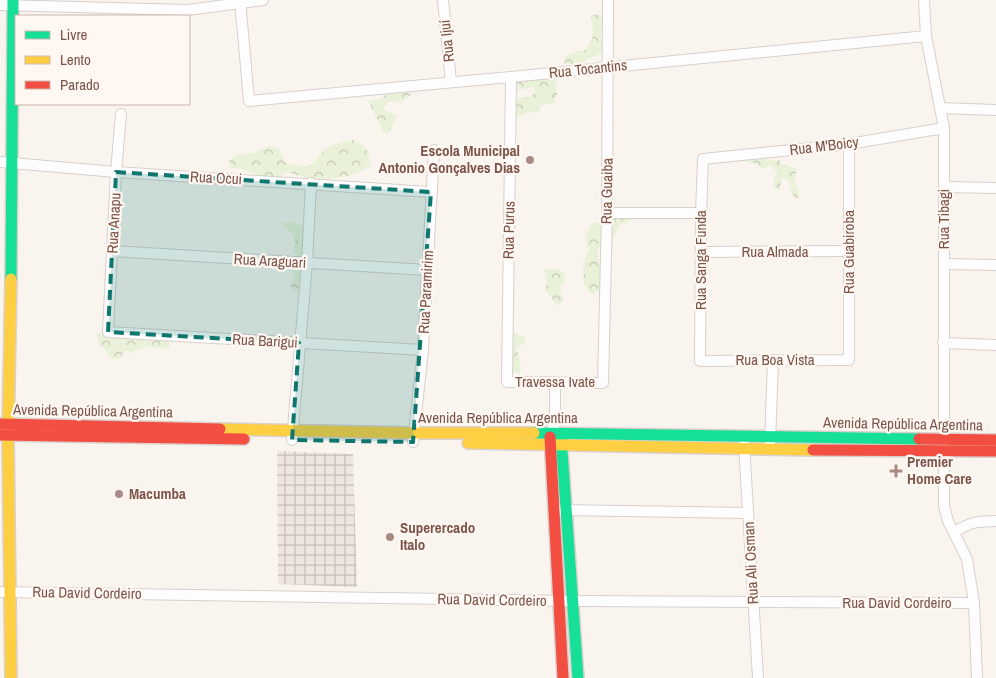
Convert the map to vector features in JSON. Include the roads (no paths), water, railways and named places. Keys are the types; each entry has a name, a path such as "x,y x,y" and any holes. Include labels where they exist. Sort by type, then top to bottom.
{"main road":[{"path":"11,678 5,592 4,430 13,163 13,3"},
{"name":"Avenida República Argentina","path":"4,430 414,438 556,436 744,443 943,445 996,451"},
{"path":"556,436 554,510 563,678"},
{"path":"556,436 566,510 578,678"},
{"name":"Avenida República Argentina","path":"943,445 996,440"}],"street":[{"path":"0,5 13,3 188,10 240,1 264,0"},
{"name":"Rua Ijuí","path":"443,0 451,82"},
{"name":"Rua Guaiba","path":"603,383 607,213 608,0"},
{"name":"Rua Tibagi","path":"924,0 926,36 944,128 944,506 948,521 967,559 974,603 976,678"},
{"name":"Rua Tocantins","path":"240,1 249,100 511,77 926,36"},
{"name":"Rua Purus","path":"507,382 511,77"},
{"path":"940,108 996,110"},
{"name":"Rua Anapu","path":"108,332 116,172 121,114"},
{"name":"Rua M'Boicy","path":"704,160 849,144 944,128"},
{"name":"Rua Guabiroba","path":"849,144 849,360"},
{"name":"Rua Paramirim","path":"414,438 423,350 434,150"},
{"name":"Rua Sanga Funda","path":"700,361 700,252 704,160"},
{"name":"Rua Ocui","path":"0,162 116,172 431,192"},
{"path":"292,436 307,263 311,183"},
{"path":"944,188 996,188"},
{"path":"607,213 701,213"},
{"name":"Rua Araguari","path":"112,251 427,270"},
{"name":"Rua Almada","path":"700,252 849,251"},
{"path":"944,264 996,266"},
{"name":"Rua Barigui","path":"108,332 423,350"},
{"path":"943,343 996,345"},
{"path":"770,443 773,360"},
{"name":"Rua Boa Vista","path":"700,361 849,360"},
{"name":"Travessa Ivate","path":"507,382 603,383"},
{"path":"555,383 556,436"},
{"name":"Rua Ali Osman","path":"744,443 758,678"},
{"path":"554,510 748,513"},
{"path":"955,532 968,524 996,521"},
{"name":"Rua David Cordeiro","path":"5,592 559,601 974,603"}],"place":[{"name":"Escola Municipal Antonio Gonçalves Dias","path":"530,160"},
{"name":"Premier Home Care","path":"896,471"},
{"name":"Macumba","path":"119,494"},
{"name":"Superercado Italo","path":"390,537"}]}
